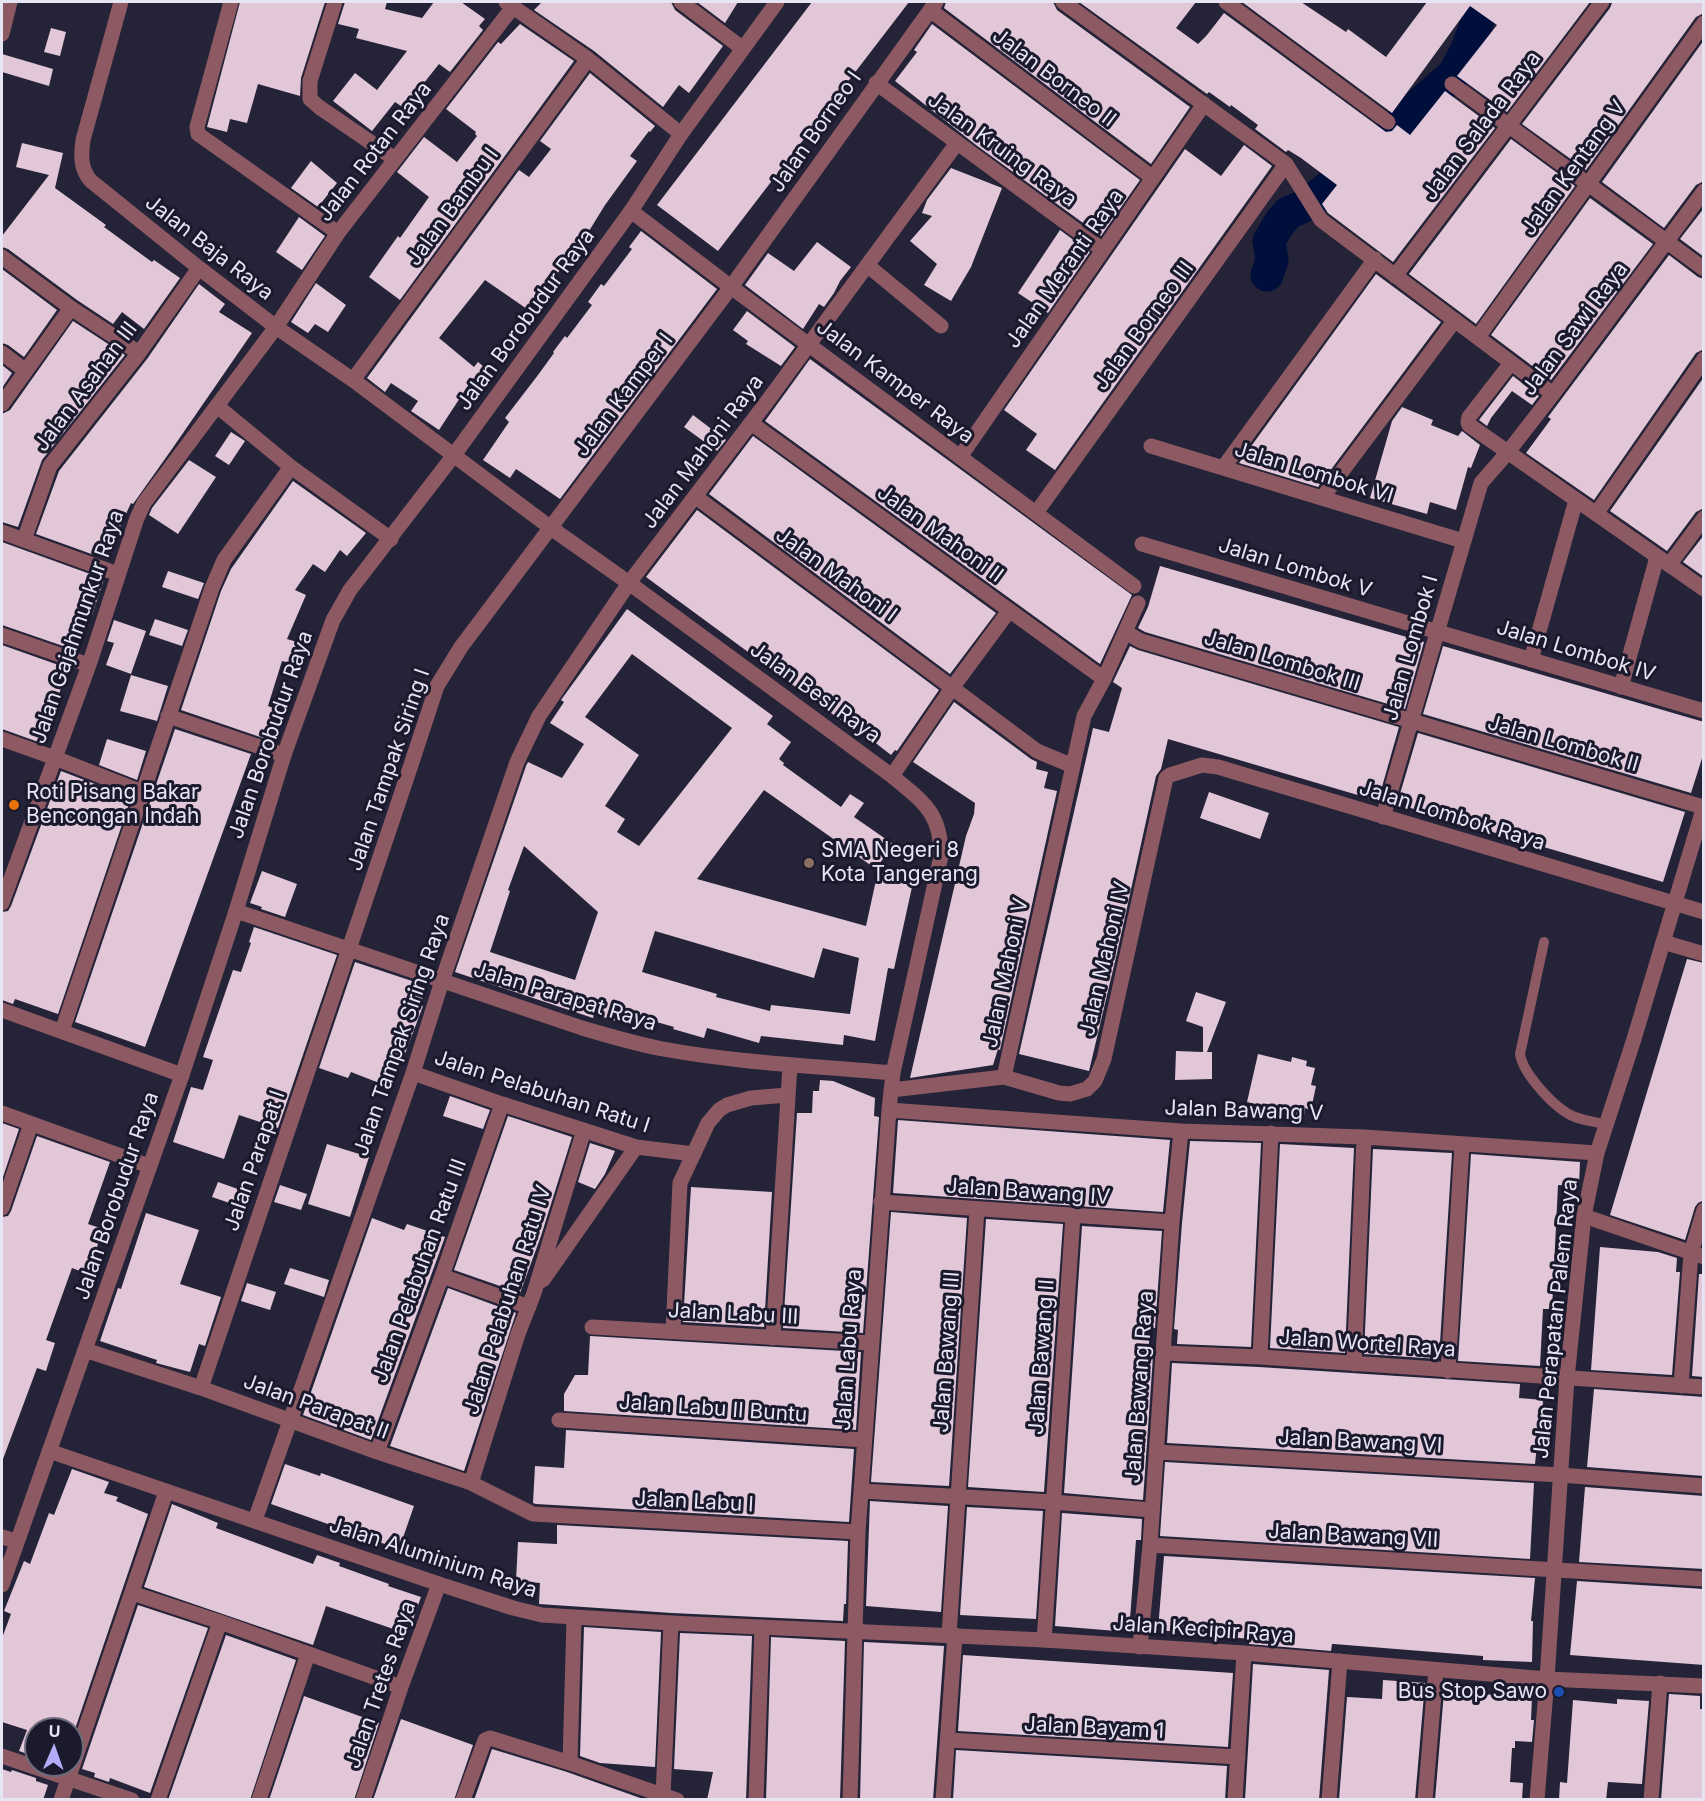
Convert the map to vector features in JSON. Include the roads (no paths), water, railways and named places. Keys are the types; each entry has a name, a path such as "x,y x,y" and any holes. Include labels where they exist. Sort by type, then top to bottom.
{"street":[{"path":"2,34 10,2"},
{"name":"Jalan Baja Raya","path":"121,2 83,140 81,159 91,181 276,327 353,380 454,455"},
{"path":"231,2 197,127 198,135 338,232"},
{"path":"335,2 310,81 310,99 395,159"},
{"path":"681,2 742,48"},
{"name":"Jalan Borobudur Raya","path":"2,1585 9,1539 49,1451 182,1075 284,755 333,620 350,590 454,455 631,211 681,134 777,2"},
{"path":"1063,2 1286,164 1321,220 1553,394"},
{"path":"1226,2 1388,122"},
{"name":"Jalan Salada Raya","path":"1395,276 1602,2"},
{"path":"509,4 588,59 681,134"},
{"name":"Jalan Rotan Raya","path":"276,327 338,232 395,159 509,4"},
{"name":"Jalan Borneo I","path":"731,287 933,6"},
{"name":"Jalan Borneo II","path":"933,6 1152,178"},
{"name":"Jalan Kentang V","path":"1478,337 1704,23"},
{"name":"Jalan Bambu I","path":"353,380 588,59"},
{"name":"Jalan Kruing Raya","path":"876,83 1103,250"},
{"path":"1452,84 1704,270"},
{"name":"Jalan Meranti Raya","path":"960,457 1204,104"},
{"name":"Jalan Mahoni Raya","path":"629,583 696,497 957,143"},
{"name":"Jalan Borneo III","path":"1036,513 1286,164"},
{"name":"Jalan Sawi Raya","path":"1478,489 1485,477 1508,452 1553,394 1704,191"},
{"name":"Jalan Kamper Raya","path":"631,211 1134,586"},
{"path":"2,257 71,308 139,353"},
{"path":"1223,468 1375,259"},
{"path":"867,265 941,326"},
{"name":"Jalan Asahan III","path":"24,540 50,466 139,353 199,268"},
{"name":"Jalan Kamper I","path":"551,528 731,287"},
{"path":"2,404 71,308"},
{"path":"1322,498 1455,320"},
{"name":"Jalan Gajahmunkur Raya","path":"2,903 89,665 137,518 144,503 276,327"},
{"path":"2,353 26,371"},
{"path":"1596,514 1704,359"},
{"path":"1511,363 1468,420 1469,426 1704,589"},
{"path":"217,406 291,466 391,538"},
{"name":"Jalan Mahoni II","path":"751,423 1104,679"},
{"name":"Jalan Lombok VI","path":"1151,446 1463,541"},
{"name":"Jalan Besi Raya","path":"454,455 892,776 918,798 930,812 937,824 940,856 893,1073"},
{"path":"62,1031 212,588 224,560 291,466"},
{"name":"Jalan Lombok I","path":"1383,817 1478,489"},
{"name":"Jalan Mahoni I","path":"696,497 952,687"},
{"path":"1531,660 1576,500"},
{"path":"1621,687 1663,561 1704,518"},
{"name":"Jalan Tampak Siring I","path":"349,948 443,673 551,528"},
{"path":"2,532 118,574"},
{"name":"Jalan Lombok V","path":"1142,544 1437,632"},
{"name":"Jalan Tampak Siring Raya","path":"255,1520 413,1073 517,762 539,716 629,583"},
{"name":"Jalan Mahoni V","path":"891,1090 1004,1077 1084,716 1104,679 1132,636 1138,603"},
{"path":"892,776 952,687 1009,611"},
{"name":"Jalan Lombok IV","path":"1437,632 1704,711"},
{"path":"2,635 89,665"},
{"name":"Jalan Lombok III","path":"1132,636 1411,722"},
{"path":"952,687 1038,751 1073,766"},
{"path":"168,716 284,755"},
{"name":"Jalan Lombok II","path":"1411,722 1703,806"},
{"path":"2,739 142,792"},
{"name":"Jalan Lombok Raya","path":"1218,766 1672,911 1704,912"},
{"name":"Jalan Mahoni IV","path":"1004,1077 1064,1094 1083,1091 1097,1078 1104,1059 1166,778 1193,768 1218,766"},
{"name":"Jalan Perapatan Palem Raya","path":"1537,1800 1567,1378 1584,1216 1597,1153 1664,940 1703,806"},
{"name":"Jalan Parapat Raya","path":"236,911 582,1028 621,1039 662,1048 790,1065 893,1073"},
{"path":"1664,940 1704,954"},
{"name":"Jalan Parapat I","path":"201,1388 349,948"},
{"path":"2,1010 182,1075"},
{"path":"773,1338 790,1065"},
{"name":"Jalan Pelabuhan Ratu I","path":"413,1073 636,1148 694,1154"},
{"name":"Jalan Labu Raya","path":"850,1800 858,1532 881,1202 893,1073"},
{"path":"673,1331 680,1183 708,1123 719,1110 740,1101 787,1095"},
{"name":"Jalan Pelabuhan Ratu III","path":"377,1452 502,1104"},
{"name":"Jalan Bawang V","path":"889,1110 1181,1131 1364,1137 1597,1153"},
{"path":"2,1113 149,1166"},
{"path":"2,1208 31,1124"},
{"name":"Jalan Pelabuhan Ratu IV","path":"471,1483 584,1130"},
{"name":"Jalan Bawang Raya","path":"1140,1647 1150,1545 1165,1353 1172,1222 1181,1131"},
{"path":"1260,1357 1271,1133"},
{"path":"1354,1364 1364,1137"},
{"path":"1448,1371 1462,1145"},
{"path":"442,1276 531,1300 636,1148"},
{"name":"Jalan Bawang IV","path":"881,1202 1172,1222"},
{"name":"Jalan Bawang III","path":"944,1800 958,1497 977,1209"},
{"path":"1681,1386 1704,1210"},
{"name":"Jalan Bawang II","path":"1044,1640 1073,1216"},
{"path":"1584,1216 1697,1255"},
{"name":"Jalan Labu III","path":"592,1327 871,1343"},
{"name":"Jalan Parapat II","path":"85,1350 201,1388 377,1452 471,1483 530,1511"},
{"name":"Jalan Wortel Raya","path":"1165,1353 1260,1357 1704,1387"},
{"name":"Jalan Labu II Buntu","path":"559,1420 864,1440"},
{"name":"Jalan Aluminium Raya","path":"49,1451 439,1584 542,1615 855,1631"},
{"name":"Jalan Bawang VI","path":"1157,1452 1560,1475 1704,1486"},
{"path":"861,1491 1152,1510"},
{"path":"61,1800 166,1492"},
{"name":"Jalan Labu I","path":"530,1511 533,1514 858,1532"},
{"name":"Jalan Bawang VII","path":"1150,1545 1704,1579"},
{"name":"Jalan Tretes Raya","path":"363,1800 439,1584"},
{"path":"132,1593 401,1687"},
{"path":"570,1763 574,1618"},
{"path":"158,1800 220,1622"},
{"path":"463,1800 485,1740 493,1739 670,1797 671,1623"},
{"path":"756,1800 762,1627"},
{"name":"Jalan Kecipir Raya","path":"855,1631 1044,1640 1244,1653 1547,1679 1704,1686"},
{"path":"1235,1800 1244,1653"},
{"path":"259,1800 308,1654"},
{"path":"1329,1800 1340,1661"},
{"path":"1425,1800 1436,1670"},
{"path":"1651,1800 1660,1683"},
{"name":"Jalan Bayam 1","path":"948,1740 1238,1757"},
{"path":"2,1756 132,1800"}],"lane":[{"path":"1545,942 1520,1054 1521,1060 1532,1079 1564,1112 1607,1125"}],"waterway":[{"path":"1267,275 1272,260 1269,241 1279,224 1288,213 1315,198 1374,151 1412,111 1454,74 1467,49 1482,10 1489,2"}],"place":[{"name":"Roti Pisang Bakar Bencongan Indah","path":"14,805"},
{"name":"SMA Negeri 8 Kota Tangerang","path":"809,863"},
{"name":"Bus Stop Sawo","path":"1559,1692"}]}
